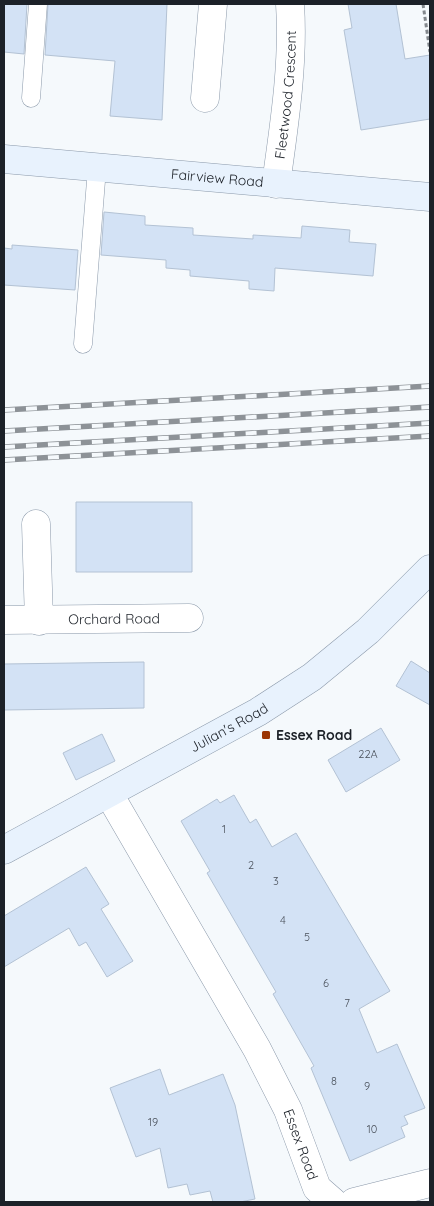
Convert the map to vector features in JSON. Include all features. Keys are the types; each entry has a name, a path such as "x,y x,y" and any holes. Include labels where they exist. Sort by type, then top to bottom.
{"street":[{"path":"205,98 212,4"},
{"name":"Fleetwood Crescent","path":"276,184 287,90 291,21 290,4"},
{"name":"Fairview Road","path":"4,159 430,197"},
{"path":"36,524 38,621"},
{"name":"Julian's Road","path":"4,850 258,712 312,677 368,631 430,569"},
{"name":"Orchard Road","path":"4,620 190,618"},
{"name":"Essex Road","path":"109,794 257,1049 288,1110 316,1188 333,1202"},
{"path":"354,1202 430,1183"}],"lane":[{"path":"31,98 38,4"},
{"path":"84,344 97,168"}],"path":[{"path":"423,4 430,52"}],"building":[{"path":"4,4 27,4 24,54 4,52"},
{"path":"48,4 167,4 162,120 110,116 115,61 45,55"},
{"path":"348,4 396,4 405,59 430,55 430,119 361,130 344,30 352,28"},
{"path":"104,212 145,216 145,225 193,228 193,235 253,239 253,235 301,238 302,226 350,230 349,242 376,244 373,276 275,268 274,291 249,289 249,281 190,276 190,270 166,268 166,260 101,255"},
{"path":"12,245 78,250 75,290 4,285 4,248 12,249"},
{"path":"76,502 192,502 192,572 76,572"},
{"path":"411,661 430,673 430,705 396,686"},
{"path":"144,662 144,708 4,710 4,664"},
{"path":"381,728 400,760 346,792 328,760"},
{"path":"102,734 115,761 76,780 63,753"},
{"path":"234,795 250,823 256,819 272,847 296,833 390,991 359,1009 377,1053 397,1044 425,1108 404,1116 408,1124 401,1127 405,1137 350,1161 311,1068 314,1066 273,994 276,992 207,873 210,871 181,821 217,799 220,803"},
{"path":"86,867 109,904 101,909 133,961 107,977 86,942 79,946 69,928 4,967 4,916"},
{"path":"160,1069 169,1095 223,1074 235,1105 255,1199 240,1202 213,1202 210,1191 190,1195 187,1184 168,1188 160,1148 136,1157 110,1088"}],"railway":[{"path":"4,410 430,386"},
{"path":"4,431 430,407"},
{"path":"4,447 430,423"},
{"path":"4,460 430,436"}],"place":[{"name":"Essex Road","path":"266,735"}]}
